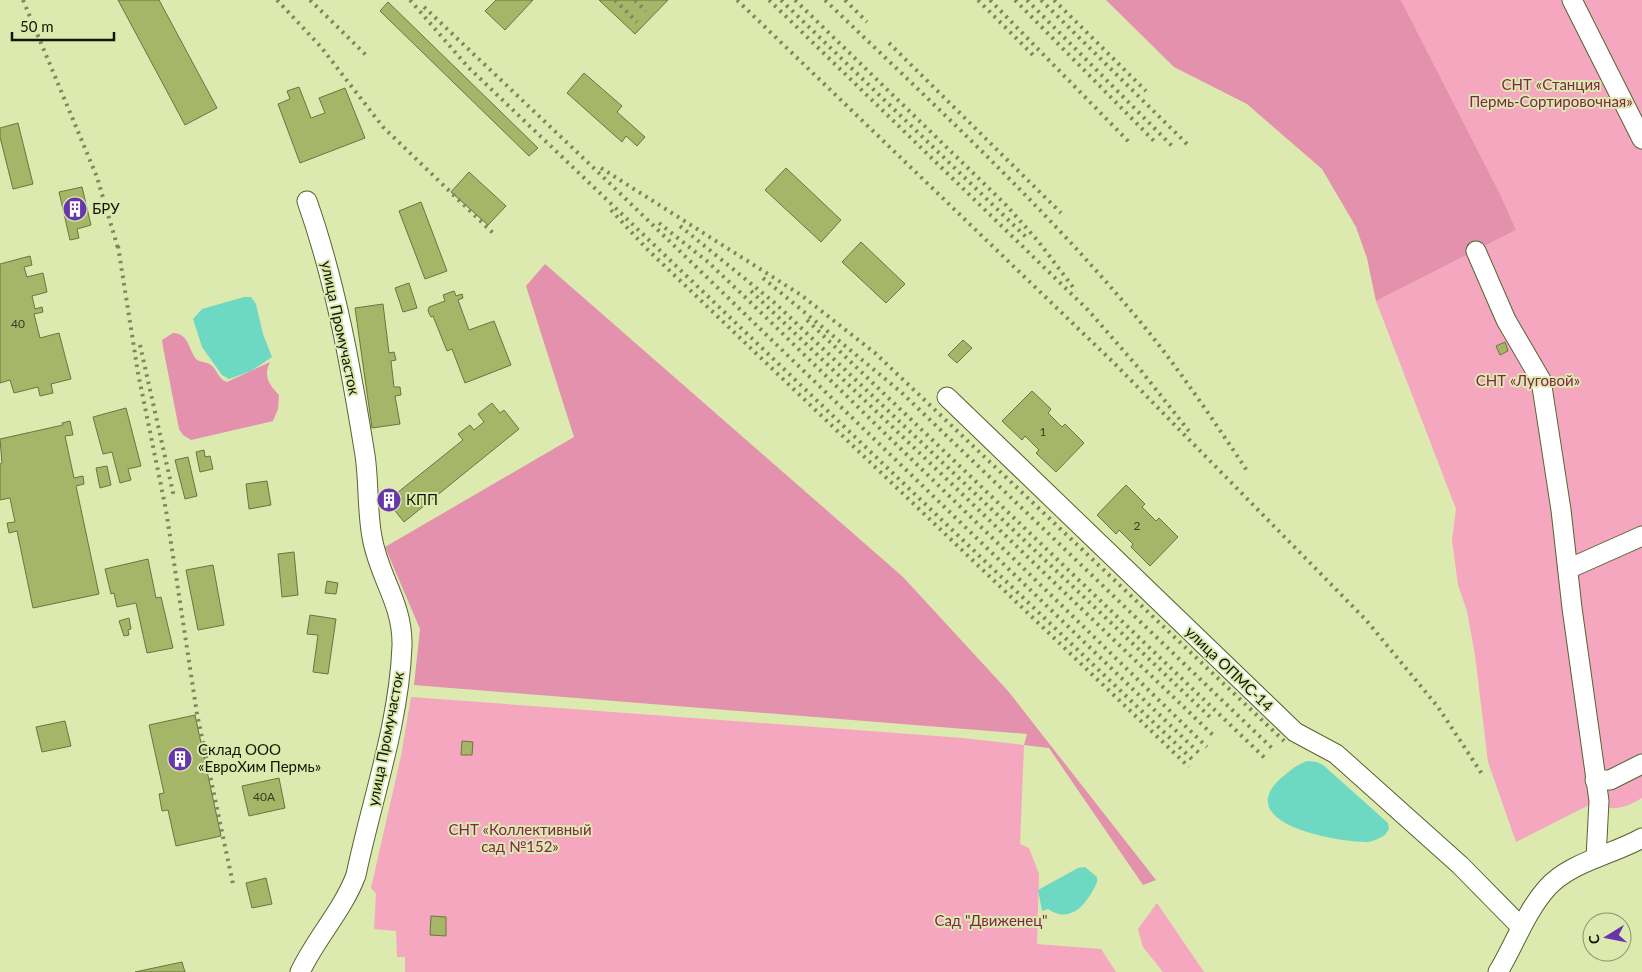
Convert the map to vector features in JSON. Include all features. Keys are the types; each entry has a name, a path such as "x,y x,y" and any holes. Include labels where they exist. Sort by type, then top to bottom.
{"street":[{"path":"1572,0 1642,139"},
{"name":"улица Промучасток","path":"300,972 310,950 351,888 356,875 380,785 398,695 402,646 400,616 378,563 372,536 365,457 334,290 321,240 307,201"},
{"path":"1476,251 1506,320 1540,380 1568,569 1600,814 1596,858"},
{"name":"улица ОПМС-14","path":"947,397 1295,732 1336,754 1460,865 1521,927"},
{"path":"1568,569 1642,536"},
{"path":"1595,780 1610,780 1642,764"},
{"path":"1498,972 1521,927 1547,887 1566,873 1642,838"}],"green space":[{"name":"СНТ «Луговой»","path":"1401,0 1642,0 1642,798 1618,808 1606,808 1593,803 1516,842 1488,762 1475,655 1467,611 1458,585 1452,540 1456,509 1376,301 1516,230 1501,196"},
{"name":"СНТ «Коллективный сад №152»","path":"411,697 963,738 1024,745 1020,844 1029,848 1039,874 1037,944 1101,949 1116,972 405,972 405,957 397,957 396,931 374,929 376,894 371,888 401,756"},
{"path":"1157,903 1204,972 1163,972 1143,947 1138,929"}],"shaded area":[{"path":"1106,0 1401,0 1501,196 1516,230 1376,301 1367,258 1356,227 1322,169 1247,104 1174,67"},
{"path":"545,264 903,577 1008,691 1156,880 1143,885 1049,748 1024,745 1027,734 414,685 420,629 385,547 574,437 526,286"},
{"path":"173,333 182,336 188,342 196,359 211,365 222,379 227,382 270,362 267,372 268,380 279,395 278,409 273,421 191,440 183,435 179,429 162,340"}],"water":[{"path":"244,297 251,297 256,304 263,334 272,357 251,371 229,379 222,375 202,347 193,319 202,309"},
{"path":"1307,761 1323,765 1388,823 1389,829 1385,835 1368,842 1336,839 1316,835 1280,820 1270,809 1269,796 1279,780"},
{"path":"1085,867 1097,877 1097,882 1084,904 1071,913 1056,913 1048,909 1042,911 1038,890 1078,868"}],"building":[{"path":"118,0 159,0 217,108 185,125"},
{"path":"496,0 533,0 505,30 485,11"},
{"path":"599,0 668,0 635,34"},
{"path":"388,2 538,148 529,156 380,11"},
{"path":"584,73 622,106 617,112 645,137 637,146 626,136 622,142 567,93"},
{"path":"299,87 311,118 325,113 319,98 345,88 365,138 300,163 278,104 290,99 287,91"},
{"path":"18,123 33,184 13,189 0,137 0,128"},
{"path":"786,168 841,220 821,242 765,190"},
{"path":"469,172 506,206 488,225 451,192"},
{"name":"БРУ","path":"82,187 91,225 77,229 79,238 70,240 59,192"},
{"path":"421,202 447,271 425,279 399,211"},
{"path":"861,242 905,284 886,303 842,262"},
{"path":"30,256 32,265 24,267 27,277 43,273 47,292 32,296 35,309 42,307 43,312 34,314 40,338 59,333 71,379 51,384 53,393 40,396 38,387 14,393 10,380 0,383 0,264"},
{"path":"409,283 417,308 403,312 395,288"},
{"path":"454,291 456,296 462,294 463,298 458,300 469,330 494,321 511,365 465,383 452,349 447,351 433,316 431,317 428,311 429,307 445,301 443,295"},
{"path":"383,304 389,353 394,352 396,360 391,361 394,387 400,387 401,395 395,396 400,424 372,428 355,308"},
{"path":"963,340 972,348 957,363 948,355"},
{"path":"1505,342 1508,351 1500,355 1496,346"},
{"path":"1032,391 1051,409 1048,413 1062,427 1065,424 1084,443 1056,472 1036,453 1039,450 1025,436 1022,440 1002,421"},
{"path":"492,403 500,413 504,410 519,429 404,522 392,507 402,499 397,493 463,440 458,434 470,425 474,430 484,422 478,414"},
{"path":"126,408 141,466 128,469 131,480 120,483 112,452 103,454 93,417"},
{"path":"70,421 73,435 65,436 74,478 83,476 84,484 76,486 99,594 33,608 17,531 9,533 7,523 15,522 10,498 0,500 0,464 2,463 0,439 63,425 62,423"},
{"path":"204,450 205,457 210,456 213,469 200,472 196,452"},
{"path":"188,457 197,496 185,499 175,460"},
{"path":"107,466 111,485 100,488 96,468"},
{"path":"267,481 271,505 249,509 246,484"},
{"path":"1126,485 1145,504 1142,507 1156,521 1159,518 1178,537 1150,566 1131,547 1133,544 1119,530 1116,534 1097,515"},
{"name":"КПП","path":"392,494 394,503 387,505 384,496"},
{"path":"294,552 298,595 282,597 278,554"},
{"path":"148,559 156,598 161,597 173,648 147,653 136,603 117,607 114,593 111,594 105,569"},
{"path":"213,565 224,625 198,630 186,570"},
{"path":"327,581 338,583 336,594 325,593"},
{"path":"310,615 336,619 328,674 313,672 318,635 307,634"},
{"path":"129,618 131,629 128,630 129,635 124,636 119,621"},
{"name":"Склад ООО «ЕвроХим Пермь»","path":"195,715 221,836 176,846 168,810 162,811 159,794 164,793 149,725"},
{"path":"65,721 71,746 42,752 36,727"},
{"path":"462,741 473,742 472,755 461,755"},
{"path":"279,778 285,808 249,816 242,786"},
{"path":"266,878 272,904 252,908 246,883"},
{"path":"431,916 446,917 446,936 430,935"},
{"path":"182,962 185,972 135,972"}],"railway":[{"path":"23,0 97,177 119,252"},
{"path":"277,0 321,47 383,127 494,234"},
{"path":"310,0 368,57"},
{"path":"410,0 468,67 1194,761"},
{"path":"615,0 637,22"},
{"path":"635,0 646,11"},
{"path":"737,0 1116,365 1366,620 1438,707 1484,777"},
{"path":"769,0 1088,310 1143,373 1192,435"},
{"path":"781,0 1026,237"},
{"path":"795,0 1006,205 1038,241 1076,291"},
{"path":"825,0 986,155 1101,276 1167,356 1248,472"},
{"path":"845,0 867,22"},
{"path":"978,0 1036,58"},
{"path":"990,0 1130,143"},
{"path":"1015,0 1154,141"},
{"path":"1027,0 1174,148"},
{"path":"1041,0 1189,146"},
{"path":"1054,0 1146,91"},
{"path":"424,7 600,174 1200,754"},
{"path":"889,43 1061,213"},
{"path":"601,168 801,295 875,353 1284,741"},
{"path":"611,210 648,250 1189,767"},
{"path":"659,223 708,262 745,297 1207,747"},
{"path":"680,226 776,304 1211,718"},
{"path":"118,246 138,373 166,510 197,714 233,884"},
{"path":"763,278 901,392 1275,751"},
{"path":"751,291 1216,738"},
{"path":"807,320 1267,760"},
{"path":"140,345 174,497"}],"place":[{"name":"БРУ","path":"75,209"},
{"name":"КПП","path":"389,500"},
{"name":"Склад ООО «ЕвроХим Пермь»","path":"180,759"}],"park label":[{"name":"СНТ «Станция Пермь-Сортировочная»","path":"1551,94"},
{"name":"Сад \"Движенец\"","path":"991,921"}]}
